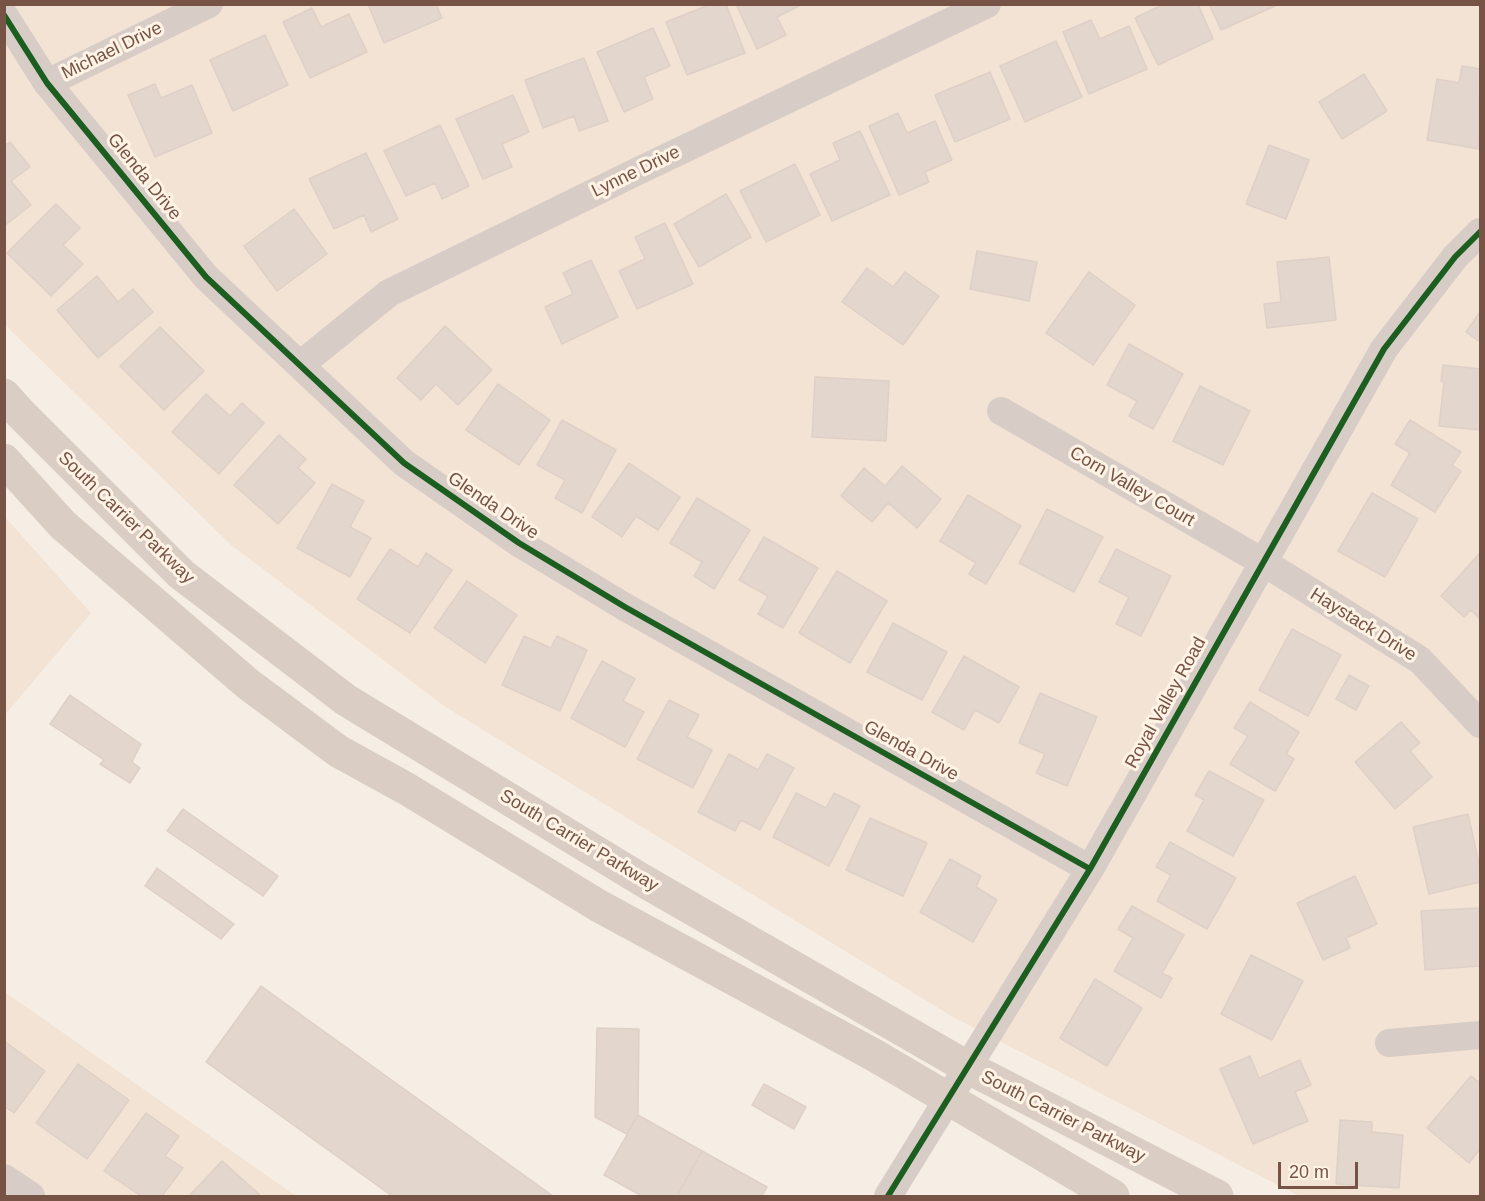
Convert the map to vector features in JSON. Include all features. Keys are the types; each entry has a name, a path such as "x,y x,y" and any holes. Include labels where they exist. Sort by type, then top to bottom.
{"main road":[{"name":"South Carrier Parkway","path":"4,395 181,574 346,700 642,880 967,1067 1217,1197"},
{"path":"4,460 63,525 249,684 338,751 407,789 599,906 874,1055 1113,1197"},
{"path":"154,604 181,574"}],"street":[{"name":"Michael Drive","path":"47,83 210,4"},
{"name":"Lynne Drive","path":"300,364 389,293 987,4"},
{"name":"Glenda Drive","path":"4,15 47,83 206,277 404,463 519,543 625,607 1090,870"},
{"name":"Royal Valley Road","path":"888,1197 1090,870 1384,349 1455,257 1480,232"},
{"name":"Corn Valley Court","path":"1001,411 1263,562"},
{"name":"Haystack Drive","path":"1263,562 1420,660 1480,724"},
{"path":"1389,1043 1480,1035"},
{"path":"4,1178 31,1197"}],"shaded area":[{"path":"4,5 1480,5 1480,1196 1299,1196 953,1017 444,706 231,545 5,325"},
{"path":"5,517 91,613 5,715"},
{"path":"5,992 296,1196 5,1196"}],"building":[{"path":"368,4 436,4 442,18 384,43"},
{"path":"711,4 726,4 745,53 687,75 666,22"},
{"path":"736,4 803,4 777,17 786,35 757,49"},
{"path":"1164,4 1198,4 1213,39 1158,65 1135,18"},
{"path":"1209,4 1274,4 1275,6 1221,30"},
{"path":"312,8 321,27 349,14 367,52 310,78 283,22"},
{"path":"1091,20 1100,39 1129,26 1147,69 1089,94 1063,32"},
{"path":"653,28 670,66 644,77 653,99 624,112 597,52"},
{"path":"265,35 288,85 233,111 210,60"},
{"path":"1056,41 1082,97 1025,122 1000,66"},
{"path":"584,58 608,121 579,131 574,116 543,128 525,80"},
{"path":"1462,66 1480,69 1479,149 1427,140 1437,79 1459,83"},
{"path":"990,72 1010,119 955,142 935,95"},
{"path":"1364,74 1387,111 1342,139 1319,102"},
{"path":"155,84 161,98 192,85 212,133 155,157 128,95"},
{"path":"513,95 529,132 502,144 512,167 483,179 456,119"},
{"path":"898,113 907,133 935,121 952,160 925,172 929,182 899,195 869,126"},
{"path":"440,125 469,186 442,199 435,183 406,196 384,151"},
{"path":"860,131 890,195 832,221 810,174 840,160 833,143"},
{"path":"10,142 30,167 11,181 31,205 4,226 4,146"},
{"path":"1269,145 1309,160 1286,219 1246,204"},
{"path":"366,153 398,219 371,232 364,215 334,229 309,179"},
{"path":"795,164 820,215 766,242 740,191"},
{"path":"726,194 751,237 699,267 674,224"},
{"path":"56,204 80,228 63,245 83,264 51,296 7,253"},
{"path":"294,209 327,254 277,291 244,246"},
{"path":"665,223 693,284 637,309 619,271 645,259 635,237"},
{"path":"977,251 1037,262 1029,301 970,289"},
{"path":"1329,257 1336,320 1267,328 1264,304 1281,302 1277,262"},
{"path":"591,260 618,317 562,344 545,307 573,294 563,273"},
{"path":"867,268 893,287 905,272 939,296 903,345 842,302"},
{"path":"1089,272 1135,305 1093,365 1046,333"},
{"path":"97,276 118,302 133,289 153,312 98,358 57,310"},
{"path":"1480,312 1480,342 1466,332"},
{"path":"445,326 492,370 458,405 436,384 421,400 397,378"},
{"path":"160,327 204,371 164,410 120,366"},
{"path":"1129,344 1183,374 1153,429 1129,416 1137,401 1107,385"},
{"path":"1443,365 1480,369 1480,430 1439,426 1444,382 1441,381"},
{"path":"815,377 889,381 886,441 812,437"},
{"path":"498,384 550,420 519,465 466,430"},
{"path":"1200,386 1250,411 1223,465 1173,441"},
{"path":"206,394 230,416 242,403 264,423 219,474 172,432"},
{"path":"562,420 616,450 582,513 555,498 565,480 537,465"},
{"path":"1410,420 1461,452 1452,465 1461,471 1435,512 1391,485 1410,453 1395,444"},
{"path":"279,435 306,459 298,468 315,483 278,524 234,485"},
{"path":"629,463 680,497 658,530 636,516 622,537 592,517"},
{"path":"902,466 941,499 917,528 888,503 872,522 841,496 864,468 885,486"},
{"path":"332,484 364,501 350,527 371,538 350,577 297,548"},
{"path":"1372,493 1418,519 1385,577 1338,551"},
{"path":"968,495 1021,526 986,584 969,574 976,563 940,541"},
{"path":"697,498 750,530 714,589 694,576 702,562 670,543"},
{"path":"1047,509 1103,537 1074,592 1019,563"},
{"path":"764,537 818,568 783,628 758,614 768,596 739,580"},
{"path":"390,549 418,567 426,553 452,570 410,633 357,599"},
{"path":"1116,549 1171,576 1141,636 1116,624 1129,597 1099,582"},
{"path":"1480,553 1480,619 1471,610 1464,617 1441,596"},
{"path":"837,571 887,601 850,663 799,633"},
{"path":"467,581 517,615 485,663 434,628"},
{"path":"893,623 947,652 922,700 867,672"},
{"path":"1292,629 1341,655 1308,716 1259,690"},
{"path":"524,636 551,648 557,636 587,650 560,711 502,685"},
{"path":"964,656 1019,687 999,723 975,710 964,730 932,712"},
{"path":"602,661 635,679 623,701 644,712 625,747 571,718"},
{"path":"1349,675 1369,686 1356,710 1336,699"},
{"path":"1040,693 1097,717 1067,786 1036,773 1045,754 1019,743"},
{"path":"70,695 141,744 132,762 140,768 130,783 100,764 104,760 50,724"},
{"path":"669,700 699,715 687,737 712,750 693,788 637,759"},
{"path":"1250,702 1299,732 1286,754 1294,759 1275,791 1230,764 1248,736 1234,728"},
{"path":"1401,722 1420,743 1410,751 1432,777 1395,809 1355,762"},
{"path":"729,754 758,770 767,754 794,768 760,830 741,820 735,831 698,812"},
{"path":"1209,771 1264,800 1233,856 1187,831 1204,800 1195,795"},
{"path":"796,793 826,808 834,793 860,806 829,866 773,837"},
{"path":"183,809 278,876 263,896 167,831"},
{"path":"1468,814 1480,868 1480,882 1429,894 1413,827"},
{"path":"870,818 927,843 903,896 846,870"},
{"path":"1170,842 1236,878 1207,929 1157,901 1171,875 1156,867"},
{"path":"950,859 981,876 976,887 997,900 973,942 920,912"},
{"path":"157,868 234,924 221,939 145,886"},
{"path":"1355,876 1377,924 1346,938 1350,948 1323,960 1297,903"},
{"path":"1132,906 1184,935 1162,973 1172,978 1161,998 1114,971 1133,938 1118,929"},
{"path":"1480,908 1480,966 1425,970 1421,911"},
{"path":"1251,955 1303,981 1272,1040 1221,1014"},
{"path":"1095,979 1142,1008 1107,1066 1060,1038"},
{"path":"261,986 553,1196 392,1196 206,1062"},
{"path":"597,1028 639,1029 638,1115 627,1134 595,1117"},
{"path":"4,1041 45,1071 14,1113 4,1106"},
{"path":"1250,1056 1259,1078 1300,1060 1311,1085 1295,1092 1308,1121 1253,1144 1220,1069"},
{"path":"78,1064 129,1100 87,1159 36,1123"},
{"path":"1471,1076 1480,1083 1480,1149 1469,1163 1427,1128"},
{"path":"764,1084 806,1107 794,1129 752,1105"},
{"path":"146,1113 179,1136 165,1156 183,1168 162,1196 141,1196 104,1171"},
{"path":"638,1115 702,1151 677,1196 642,1196 604,1175"},
{"path":"1340,1120 1372,1122 1372,1132 1403,1135 1399,1188 1336,1184"},
{"path":"702,1151 767,1187 762,1196 677,1196"},
{"path":"222,1161 260,1195 189,1196"}],"cycle path":[{"path":"4,15 47,83 206,277 404,463 519,543 625,607 1090,869"},
{"path":"888,1196 1090,869 1384,349 1455,257 1480,232"}]}
